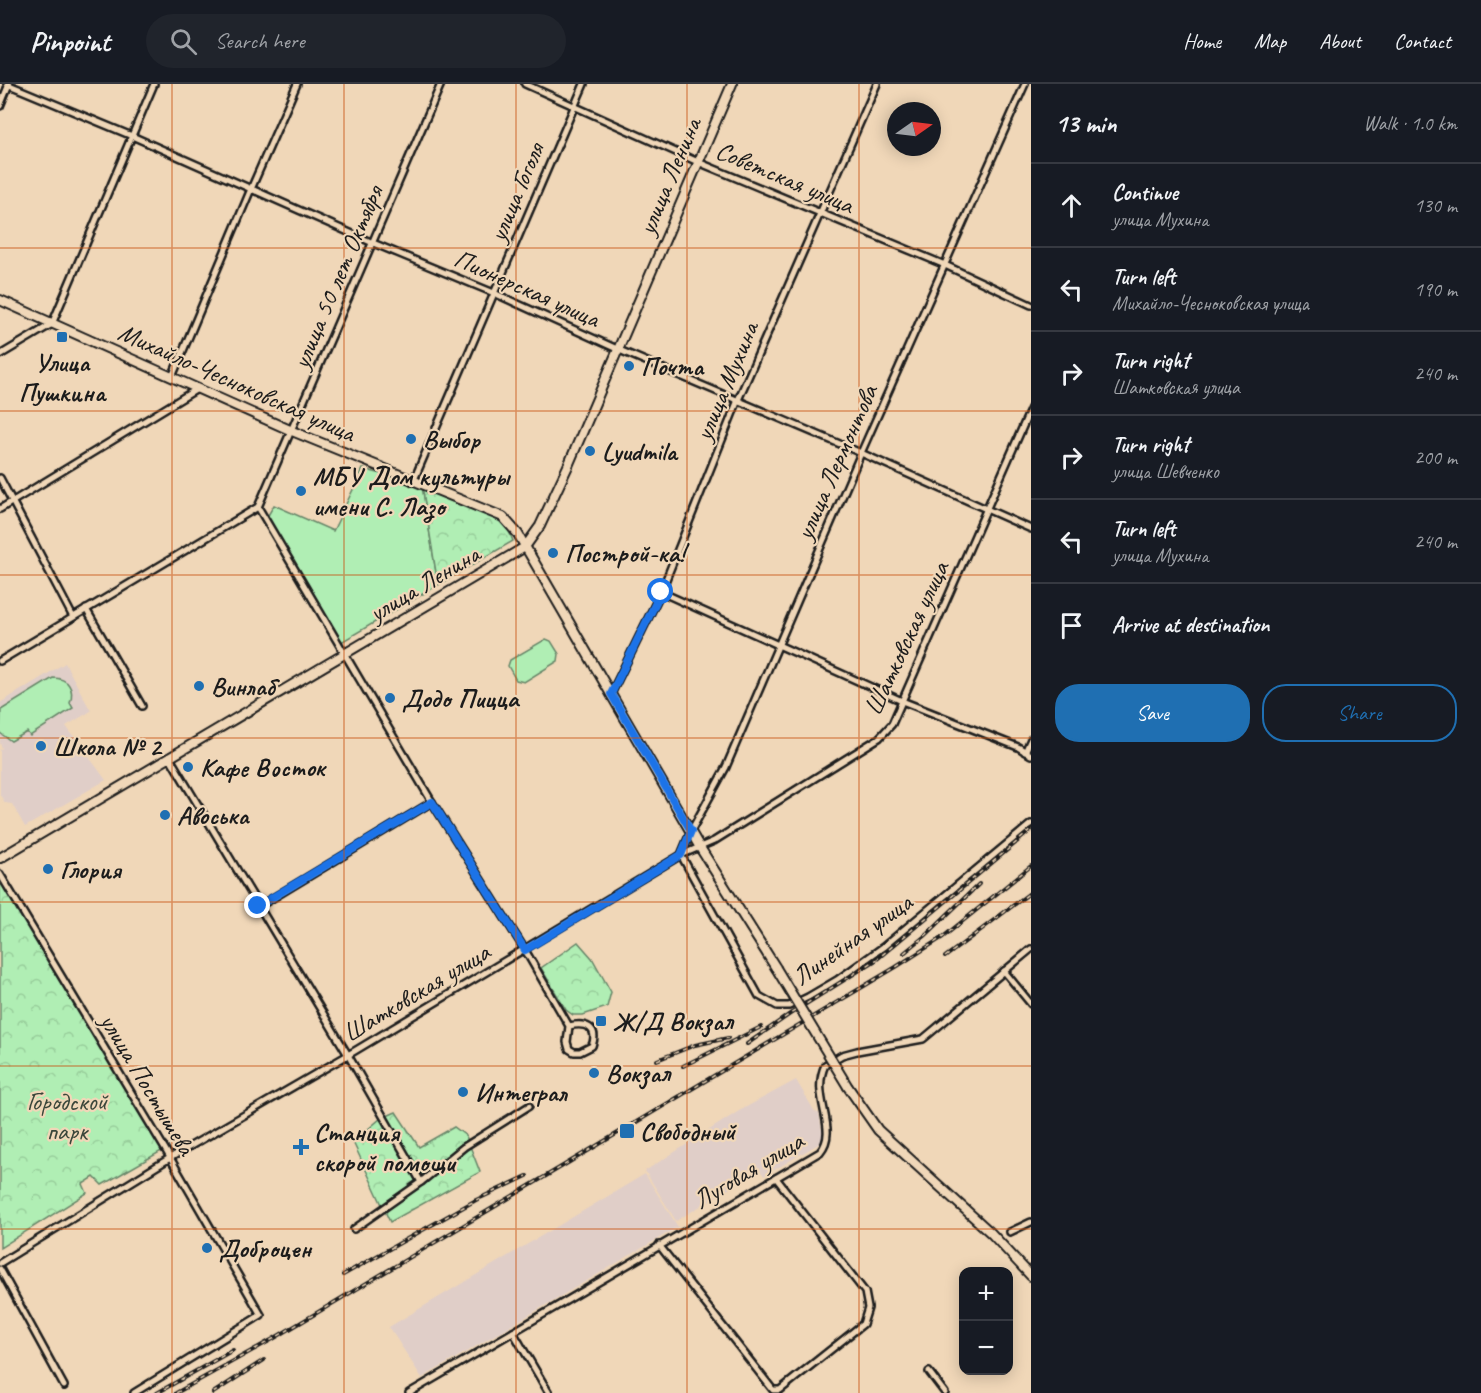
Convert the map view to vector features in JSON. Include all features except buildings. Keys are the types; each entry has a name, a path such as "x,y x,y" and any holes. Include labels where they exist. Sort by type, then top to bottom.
{"main road":[{"name":"улица Ленина","path":"0,858 525,547 540,525 554,496 732,84"},
{"name":"Михайло-Чесноковская улица","path":"0,300 292,431 503,517 518,534 699,846 848,1087 878,1130 991,1233 1031,1276"}],"street":[{"path":"0,106 8,84"},
{"name":"Пионерская улица","path":"8,84 132,136 373,243 494,293 1031,529"},
{"path":"0,355 52,324 154,84"},
{"path":"172,377 250,189 297,84"},
{"name":"улица 50 лет Октября","path":"258,507 441,84"},
{"name":"Советская улица","path":"525,84 698,162 945,265 1031,305"},
{"name":"улица Гоголя","path":"413,482 584,84"},
{"name":"улица Мухина","path":"611,694 661,592 738,400 877,84"},
{"name":"улица Лермонтова","path":"681,855 691,831 726,767 861,453 1025,84"},
{"path":"0,509 197,389"},
{"name":"Шатковская улица","path":"0,1263 170,1158 348,1055 681,855 714,841 879,738 892,724 1031,408"},
{"path":"0,478 73,617"},
{"path":"0,661 258,507 432,802 525,950 569,1026"},
{"path":"661,592 902,700 1028,753 1031,739"},
{"path":"86,609 142,706"},
{"path":"170,758 348,1055 421,1182"},
{"path":"258,906 432,802"},
{"name":"Линейная улица","path":"681,855 759,996 777,1006 789,1006 837,980 883,947 1031,824"},
{"name":"улица Постышева","path":"0,874 261,1315 135,1393"},
{"name":"Луговая улица","path":"409,1393 820,1152 826,1145 828,1132 819,1085 825,1065 850,1053 923,1039 1031,949"},
{"path":"1004,971 1031,1004"},
{"path":"588,1025 594,1041 592,1046 580,1052 569,1049 566,1033 569,1026 588,1025"},
{"path":"354,1229 421,1182 464,1147 529,1106"},
{"path":"659,1245 773,1390 780,1390 863,1324 868,1308 865,1292 776,1178"},
{"path":"1011,1233 1031,1222"},
{"path":"0,1269 64,1386"},
{"path":"513,1332 549,1393"},
{"path":"929,1372 945,1393"}],"shaded area":[{"name":"Школа № 2","path":"65,663 91,711 66,726 106,780 25,827 12,804 5,803 0,795 0,750 2,748 0,703"},
{"path":"796,1080 815,1112 819,1113 823,1137 820,1143 764,1176 760,1170 676,1221 645,1171 739,1111"},
{"path":"645,1174 678,1227 422,1378 389,1327"}],"green space":[{"path":"363,469 422,485 438,585 338,644 267,517 274,505 333,531"},
{"path":"422,485 503,517 513,541 438,585"},
{"path":"546,639 551,641 559,654 558,661 524,682 516,680 508,666 510,660"},
{"path":"53,678 63,680 69,685 72,693 70,703 73,708 30,736 27,732 11,741 0,733 1,710"},
{"name":"Городской парк","path":"0,874 165,1149 102,1185 94,1177 83,1184 87,1193 0,1248"},
{"path":"578,942 592,958 611,992 607,1007 583,1015 573,1015 566,1010 541,968"},
{"path":"396,1112 419,1147 454,1127 466,1136 480,1172 390,1222 353,1142 380,1119"}],"railway":[{"path":"747,1044 876,960 1031,830"},
{"path":"176,1393 273,1339 896,967 943,937 1031,866"},
{"path":"904,953 979,884"},
{"path":"945,957 1031,892"},
{"path":"683,1066 761,1027"},
{"path":"657,1060 695,1045 728,1038"},
{"path":"343,1275 476,1200 527,1176"},
{"path":"157,1393 233,1350"},
{"path":"213,1393 264,1360"}],"place":[{"name":"Улица Пушкина","path":"62,337"},
{"name":"Почта","path":"629,366"},
{"name":"Выбор","path":"411,439"},
{"name":"Lyudmila","path":"590,451"},
{"name":"МБУ Дом культуры имени С. Лазо","path":"301,491"},
{"name":"Построй-ка!","path":"553,553"},
{"name":"Винлаб","path":"199,686"},
{"name":"Додо Пицца","path":"390,698"},
{"name":"Школа № 2","path":"41,746"},
{"name":"Кафе Восток","path":"188,767"},
{"name":"Авоська","path":"165,815"},
{"name":"Глория","path":"48,869"},
{"name":"Ж/Д Вокзал","path":"601,1021"},
{"name":"Вокзал","path":"594,1073"},
{"name":"Интеграл","path":"463,1092"},
{"name":"Свободный","path":"627,1131"},
{"name":"Станция скорой помощи","path":"301,1147"},
{"name":"Доброцен","path":"207,1248"}],"route":[{"path":"258,906 432,802 525,950 681,855 691,831 611,694 661,592"}]}
